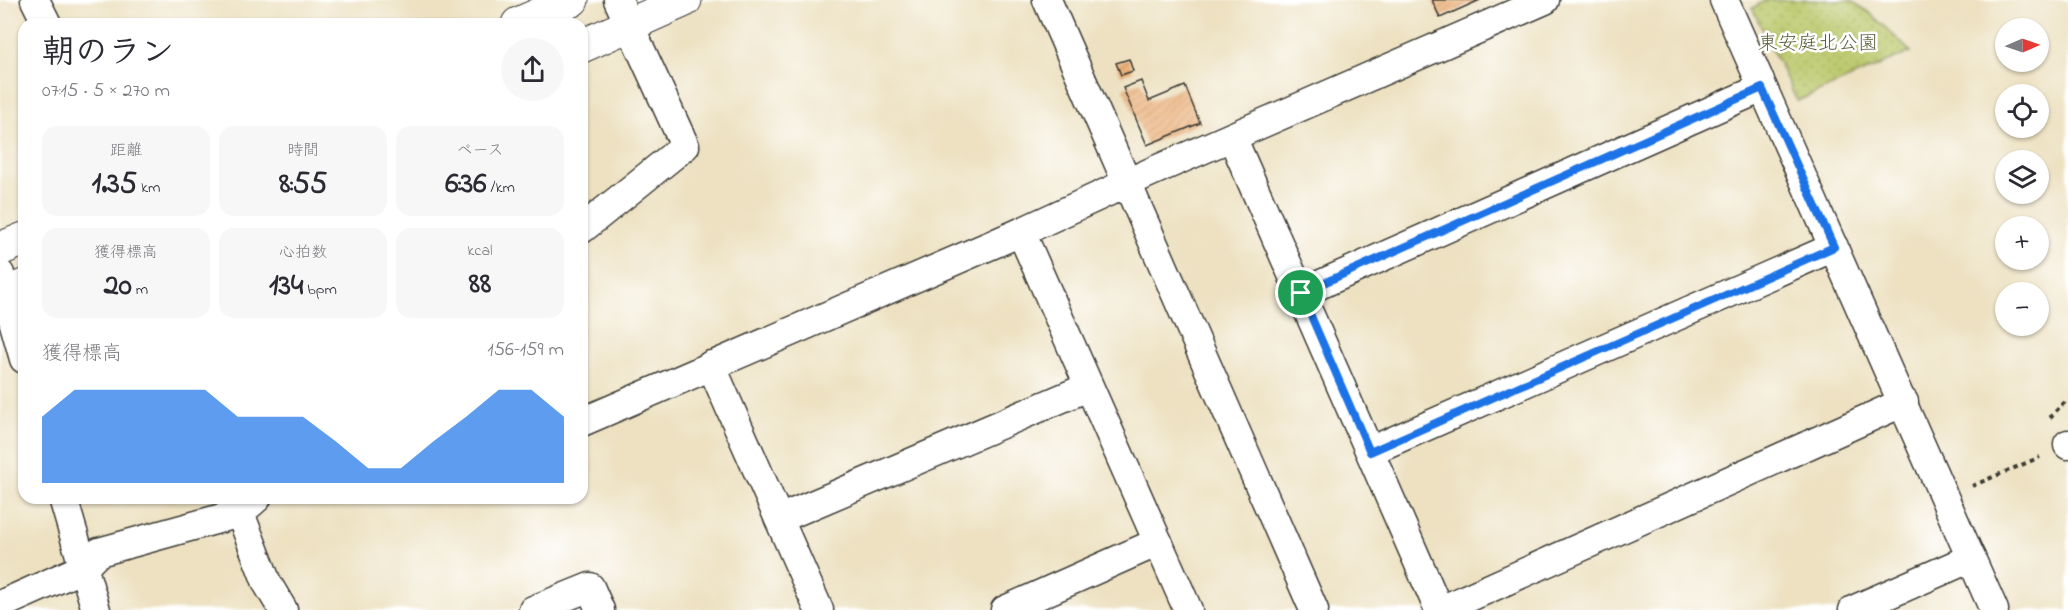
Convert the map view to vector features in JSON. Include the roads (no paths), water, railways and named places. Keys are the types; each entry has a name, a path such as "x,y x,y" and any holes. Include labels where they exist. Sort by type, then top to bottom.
{"highway":[{"path":"532,18 572,0"},
{"path":"588,41 624,13 685,0"},
{"path":"0,249 18,242"}],"street":[{"path":"35,0 44,18"},
{"path":"1047,0 1314,610"},
{"path":"588,419 1021,232 1127,183 1545,0"},
{"path":"1724,0 1904,402 1994,610"},
{"path":"588,224 685,146 624,13"},
{"path":"1301,293 1762,88"},
{"path":"1232,137 1440,610 1904,402"},
{"path":"1021,232 1188,610"},
{"path":"1370,452 1834,247"},
{"path":"7,287 18,334"},
{"path":"711,365 819,610"},
{"path":"779,519 1088,387"},
{"path":"65,504 96,610"},
{"path":"0,605 83,568 99,552 249,506 267,583 283,610"},
{"path":"1005,610 1158,542"},
{"path":"1854,610 1971,558"},
{"path":"533,610 590,587 600,610"}],"park label":[{"name":"東安庭北公園","path":"1818,44"}]}
